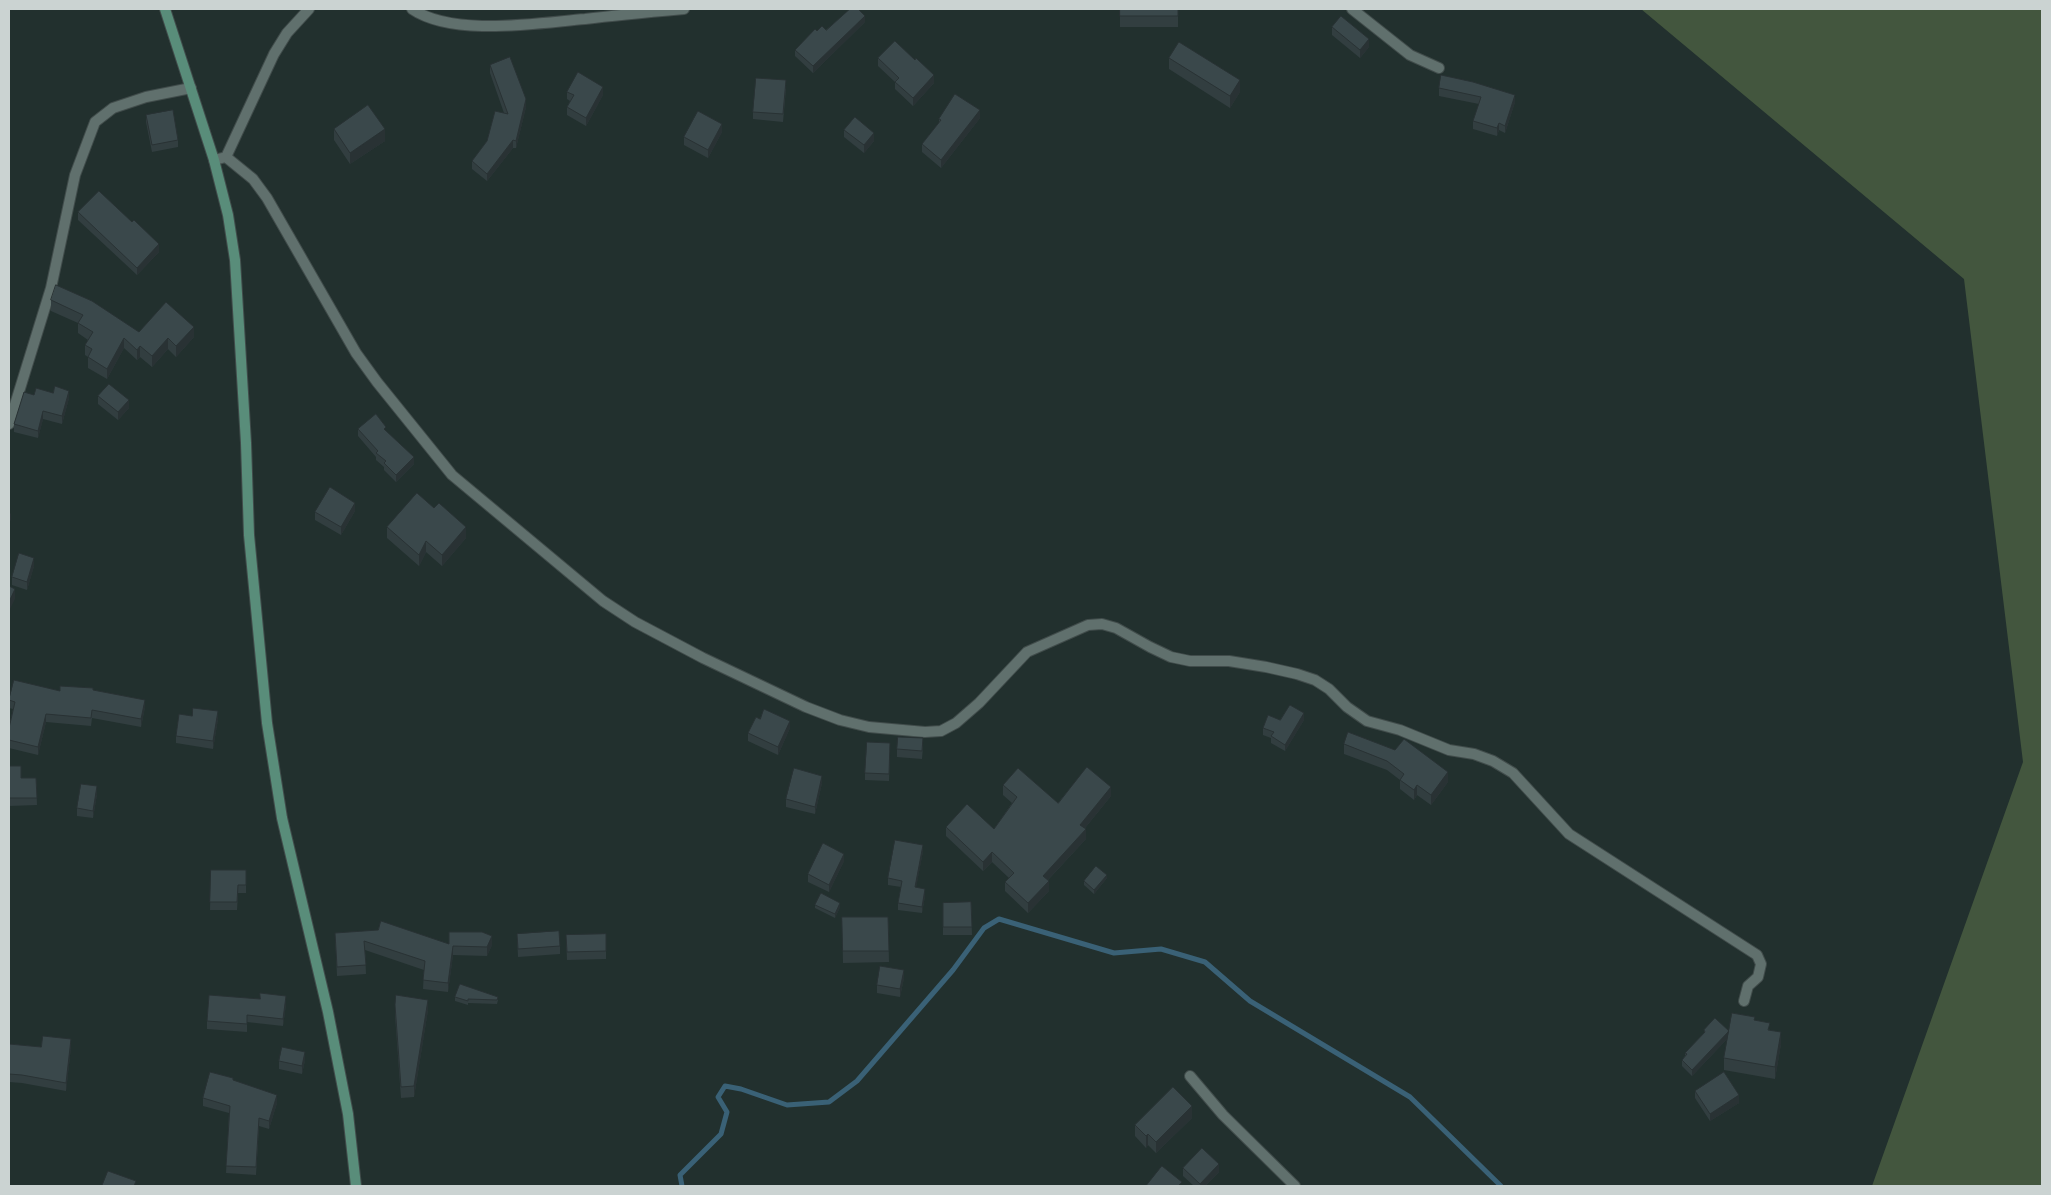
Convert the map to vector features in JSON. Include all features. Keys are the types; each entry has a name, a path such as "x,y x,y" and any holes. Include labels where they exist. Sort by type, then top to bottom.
{"main road":[{"path":"165,9 214,160 228,215 234,260 246,443 249,535 266,723 282,818 328,1012 348,1114 356,1186"}],"street":[{"path":"214,160 226,156 274,54 287,33 309,9"},
{"path":"412,9 438,20 475,26 527,24 684,9"},
{"path":"1352,9 1410,55 1439,68"},
{"path":"9,424 50,288 75,175 95,122 113,108 146,97 191,88"},
{"path":"226,156 253,179 267,198 356,353 452,475 603,601 635,622 703,658 806,706 840,720 869,728 892,730 941,731 956,723 979,703 1027,652 1088,625 1102,624 1116,628 1171,657 1190,661 1229,661 1266,667 1316,680 1329,689 1347,707 1367,721 1400,730 1449,750 1474,754 1493,760 1513,773 1569,834 1757,955 1761,964 1758,976 1748,986 1744,1001"},
{"path":"1190,1076 1223,1115 1295,1186"}],"green space":[{"path":"1641,9 2042,9 2042,1186 1872,1186 2023,762 1964,279"}],"building":[{"path":"850,9 858,9 865,16 813,66 795,50 815,29 817,31 822,26 826,30"},
{"path":"1120,9 1178,9 1178,16 1120,16"},
{"path":"1341,16 1369,39 1360,50 1332,27"},
{"path":"895,41 934,75 913,98 895,82 899,78 878,58"},
{"path":"1179,42 1240,80 1230,96 1169,58"},
{"path":"510,57 526,99 516,141 513,140 487,174 472,161 487,141 495,111 508,114 490,65"},
{"path":"578,72 603,87 586,118 567,107 574,95 567,92"},
{"path":"1441,75 1473,82 1515,95 1505,126 1499,123 1497,128 1473,121 1481,97 1439,88"},
{"path":"756,78 786,80 783,114 753,112"},
{"path":"955,94 980,110 941,160 922,144 941,120 939,119"},
{"path":"368,105 385,129 350,153 334,129"},
{"path":"173,110 178,140 152,145 146,115"},
{"path":"698,111 722,124 708,150 684,137"},
{"path":"855,117 874,133 864,145 844,130"},
{"path":"99,191 159,244 137,268 78,212"},
{"path":"56,285 92,301 139,332 166,302 194,327 176,346 168,338 152,356 140,346 137,350 124,338 107,369 88,357 92,349 85,345 93,332 78,323 83,315 51,300"},
{"path":"109,384 129,400 118,412 98,396"},
{"path":"55,386 69,391 62,416 43,411 38,431 14,424 24,392 34,395 36,388 53,393"},
{"path":"376,414 386,427 384,429 414,457 396,475 384,463 386,461 376,453 378,451 358,429"},
{"path":"330,487 355,503 341,527 315,512"},
{"path":"417,493 434,508 439,503 466,527 442,555 426,541 419,555 387,527"},
{"path":"19,553 34,558 27,582 12,577"},
{"path":"9,586 15,589 9,602"},
{"path":"14,680 60,691 60,686 93,688 93,690 145,700 141,719 92,710 91,718 46,714 38,747 9,740 9,728 15,702 9,700"},
{"path":"1290,705 1304,713 1285,745 1271,736 1274,732 1263,728 1268,715 1280,720"},
{"path":"193,708 218,711 213,741 176,736 179,714 192,716"},
{"path":"764,709 790,721 778,747 748,733 756,717 760,719"},
{"path":"1348,732 1395,750 1404,739 1448,772 1431,795 1417,785 1414,790 1400,780 1404,774 1387,761 1344,744"},
{"path":"898,737 923,738 922,751 897,749"},
{"path":"867,742 890,743 889,774 865,773"},
{"path":"9,766 21,766 21,778 36,778 37,798 9,798"},
{"path":"1087,767 1111,787 1080,825 1086,829 1043,876 1049,881 1028,903 1005,882 1014,873 992,852 983,862 946,827 967,804 994,829 1017,797 1003,785 1018,768 1058,803"},
{"path":"794,768 822,776 815,807 786,799"},
{"path":"81,784 97,786 93,811 77,808"},
{"path":"895,840 923,845 915,887 925,889 922,907 898,903 902,881 888,878"},
{"path":"823,843 844,854 829,885 808,874"},
{"path":"1096,866 1107,875 1094,890 1084,881"},
{"path":"211,870 246,870 246,885 238,885 237,902 210,902"},
{"path":"821,893 840,903 835,914 815,905"},
{"path":"971,902 972,927 943,927 943,903"},
{"path":"842,917 888,917 889,951 843,951"},
{"path":"381,921 449,944 449,932 482,932 492,936 487,947 453,946 448,983 423,980 425,961 364,941 366,965 337,967 335,933 378,930"},
{"path":"559,931 560,946 518,949 517,934"},
{"path":"606,934 606,951 567,952 566,935"},
{"path":"880,966 904,970 900,989 877,985"},
{"path":"460,984 498,997 497,1000 468,999 468,1001 455,997"},
{"path":"260,993 286,996 283,1019 247,1015 247,1024 207,1021 209,995 260,999"},
{"path":"396,995 428,1000 414,1086 401,1087 395,1005"},
{"path":"1732,1013 1755,1017 1754,1020 1770,1023 1768,1030 1781,1032 1775,1067 1724,1058"},
{"path":"1715,1018 1729,1031 1692,1070 1682,1060 1687,1054 1685,1053 1705,1032 1704,1030"},
{"path":"43,1036 71,1039 66,1083 9,1074 9,1044 41,1047"},
{"path":"282,1047 305,1052 302,1066 279,1061"},
{"path":"210,1072 233,1078 233,1080 277,1095 269,1121 259,1118 256,1167 226,1166 230,1106 203,1098"},
{"path":"1724,1072 1739,1095 1710,1114 1695,1091"},
{"path":"1173,1087 1192,1106 1156,1142 1148,1134 1146,1136 1135,1125"},
{"path":"1202,1148 1219,1164 1200,1184 1183,1168"},
{"path":"1162,1166 1182,1182 1178,1186 1146,1186"},
{"path":"108,1171 136,1181 134,1186 102,1186"}],"waterway":[{"path":"682,1186 680,1175 721,1134 727,1112 718,1097 725,1086 741,1089 787,1105 829,1102 857,1081 953,970 984,928 999,919 1114,953 1161,949 1205,962 1250,1001 1410,1097 1501,1186"}]}
